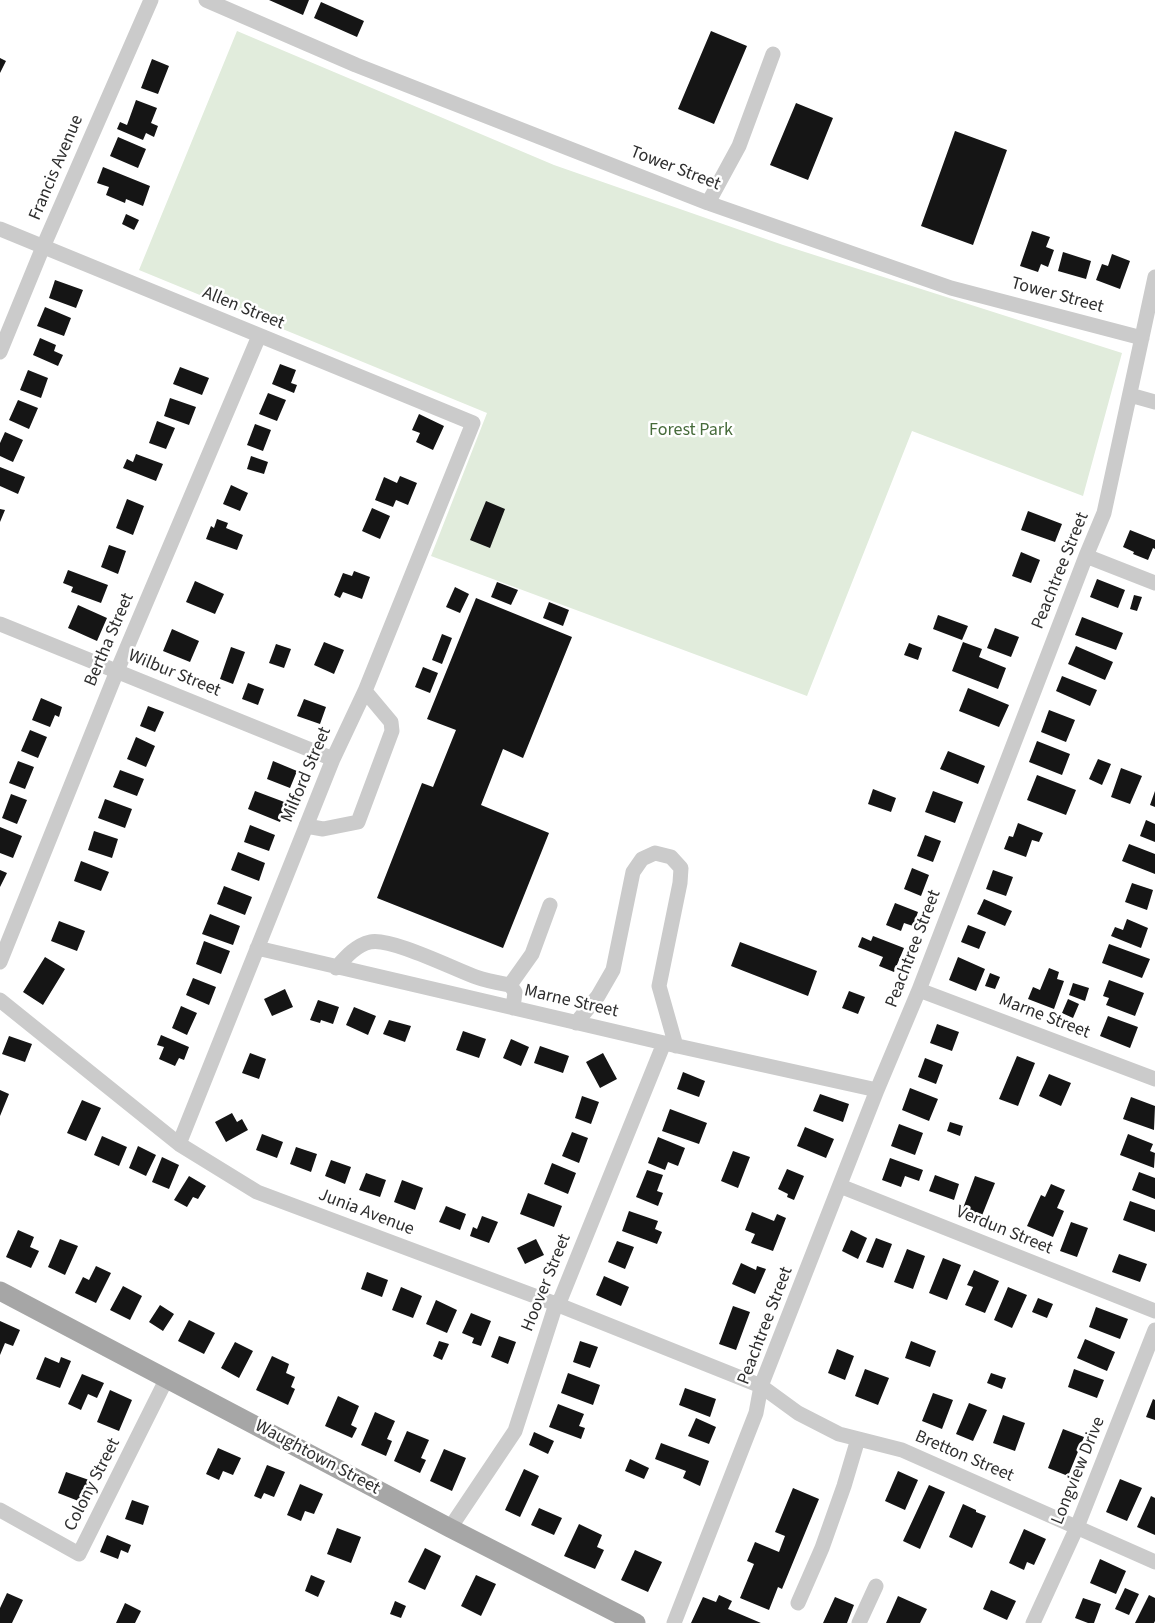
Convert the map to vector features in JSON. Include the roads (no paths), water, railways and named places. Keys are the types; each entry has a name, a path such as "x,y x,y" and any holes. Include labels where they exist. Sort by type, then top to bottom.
{"main road":[{"name":"Waughtown Street","path":"0,1291 450,1528 636,1623"}],"street":[{"name":"Francis Avenue","path":"0,352 43,247 150,0"},
{"name":"Tower Street","path":"206,0 356,65 708,202 951,288 1142,338"},
{"path":"708,202 739,146 773,54"},
{"name":"Allen Street","path":"0,229 473,423"},
{"name":"Peachtree Street","path":"674,1623 756,1413 761,1386 877,1090 919,990 1104,513 1155,277"},
{"name":"Bertha Street","path":"0,962 117,671 259,336"},
{"path":"1130,395 1155,402"},
{"name":"Milford Street","path":"179,1144 333,759 365,691 473,423"},
{"path":"1086,556 1155,583"},
{"name":"Wilbur Street","path":"0,624 333,759"},
{"path":"306,826 323,830 358,822 392,731 391,722 365,691"},
{"path":"576,1023 598,996 613,970 633,872 642,859 656,853 671,856 681,868 680,884 659,986 670,1044"},
{"path":"510,985 532,954 550,905"},
{"path":"336,968 350,953 369,942 381,942 401,947 478,978 510,985 515,992 513,1008"},
{"name":"Marne Street","path":"257,948 576,1023 877,1090"},
{"name":"Marne Street","path":"919,990 1155,1079"},
{"name":"Junia Avenue","path":"0,1000 179,1144 257,1192 556,1304 761,1386"},
{"name":"Hoover Street","path":"450,1528 515,1431 556,1304 561,1298 670,1044"},
{"name":"Verdun Street","path":"840,1186 1155,1311"},
{"name":"Longview Drive","path":"1032,1623 1078,1527 1155,1330"},
{"name":"Colony Street","path":"0,1510 79,1554 168,1378"},
{"name":"Bretton Street","path":"761,1386 798,1413 839,1434 902,1450 1155,1562"},
{"path":"798,1603 822,1548 858,1439"},
{"path":"859,1623 876,1586"}],"park label":[{"name":"Forest Park","path":"691,431"}]}
